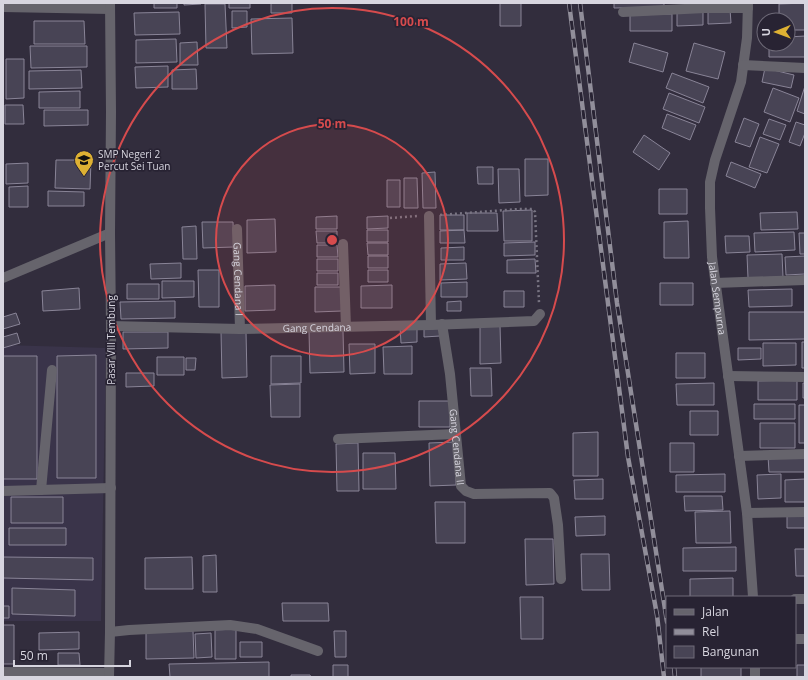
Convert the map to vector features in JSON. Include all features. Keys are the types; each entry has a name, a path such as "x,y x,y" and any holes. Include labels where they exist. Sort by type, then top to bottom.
{"street":[{"path":"623,12 748,5"},
{"name":"Jalan Sempurna","path":"748,5 747,38 741,82 710,182 712,257 747,513 753,596"},
{"path":"3,7 110,6"},
{"name":"Pasar VIII Tembung","path":"109,675 111,488 110,6"},
{"path":"743,65 805,68"},
{"path":"429,216 430,325"},
{"name":"Gang Cendana I","path":"237,229 240,329"},
{"path":"3,278 110,238"},
{"path":"343,244 346,327"},
{"path":"715,283 805,280"},
{"name":"Gang Cendana","path":"111,326 240,329 430,325 534,321 540,314"},
{"name":"Gang Cendana II","path":"442,324 450,374 461,486 466,491 474,494 550,493 554,498 558,526 561,579"},
{"path":"42,490 52,370"},
{"path":"728,376 805,377"},
{"path":"338,439 455,434"},
{"path":"739,456 805,454"},
{"path":"3,491 111,488"},
{"path":"747,513 805,512"},
{"path":"110,632 230,626 257,629 318,651"},
{"path":"3,672 109,675"}],"path":[{"path":"390,218 533,209 535,212 540,314"}],"shaded area":[{"path":"3,345 106,348 101,621 3,621"}],"building":[{"path":"154,3 177,3 177,8 154,8"},
{"path":"184,3 201,3 201,4 184,5"},
{"path":"229,3 250,3 250,8 229,8"},
{"path":"271,3 292,3 292,13 271,13"},
{"path":"500,3 521,3 521,26 500,26"},
{"path":"614,3 664,3 664,7 614,8"},
{"path":"805,3 805,30 796,30 796,12 779,12 779,4"},
{"path":"205,4 225,4 227,48 206,48"},
{"path":"708,9 730,9 731,23 708,24"},
{"path":"232,11 247,11 247,27 232,28"},
{"path":"677,11 703,11 703,25 677,26"},
{"path":"179,12 180,34 135,35 134,13"},
{"path":"672,14 672,31 630,31 630,15"},
{"path":"292,18 293,53 252,54 251,19"},
{"path":"34,21 84,21 85,44 34,44"},
{"path":"805,36 805,57 769,57 769,52 796,52 796,37"},
{"path":"176,39 177,62 136,63 136,40"},
{"path":"197,42 198,65 180,65 180,43"},
{"path":"634,43 668,53 663,72 629,62"},
{"path":"694,43 725,52 718,79 686,71"},
{"path":"30,46 87,46 87,67 31,68"},
{"path":"6,59 24,59 24,98 6,99"},
{"path":"168,66 168,87 136,88 135,67"},
{"path":"765,68 794,75 791,88 762,82"},
{"path":"196,69 197,89 172,89 172,70"},
{"path":"81,70 82,88 29,89 29,71"},
{"path":"672,73 709,87 703,103 666,88"},
{"path":"805,86 805,114 797,111"},
{"path":"773,88 799,98 790,122 764,112"},
{"path":"80,91 80,108 39,108 39,92"},
{"path":"669,93 705,107 699,123 663,109"},
{"path":"5,105 23,105 24,124 5,124"},
{"path":"44,110 88,110 88,125 44,126"},
{"path":"667,114 696,125 690,140 662,128"},
{"path":"744,118 759,124 750,147 735,142"},
{"path":"769,119 786,125 780,140 763,134"},
{"path":"796,122 805,125 805,133 800,146 789,142"},
{"path":"644,135 670,153 659,170 633,152"},
{"path":"760,137 779,144 767,173 749,167"},
{"path":"525,159 548,159 548,195 525,196"},
{"path":"56,160 91,160 90,189 55,188"},
{"path":"731,162 761,174 755,188 726,176"},
{"path":"28,163 28,183 6,184 6,164"},
{"path":"477,167 493,167 493,184 478,184"},
{"path":"498,169 519,169 520,202 499,203"},
{"path":"435,172 436,208 423,208 422,173"},
{"path":"404,178 417,178 418,208 404,208"},
{"path":"387,180 400,180 400,207 387,207"},
{"path":"28,186 28,207 9,207 9,187"},
{"path":"659,189 687,189 687,214 659,214"},
{"path":"48,191 84,192 84,206 48,206"},
{"path":"532,210 532,241 504,241 503,211"},
{"path":"797,212 798,229 761,230 760,213"},
{"path":"467,213 497,213 498,231 467,231"},
{"path":"440,215 464,215 464,230 440,230"},
{"path":"337,216 337,229 316,229 316,217"},
{"path":"388,216 388,228 367,229 367,217"},
{"path":"275,219 276,252 247,253 247,220"},
{"path":"688,221 689,258 664,258 664,222"},
{"path":"202,222 233,222 234,247 203,248"},
{"path":"196,226 197,259 183,259 182,227"},
{"path":"367,230 388,230 388,242 367,242"},
{"path":"464,230 465,243 440,243 440,231"},
{"path":"316,231 337,231 337,243 317,243"},
{"path":"794,232 795,250 755,252 754,233"},
{"path":"799,233 805,233 805,254 800,254"},
{"path":"725,236 749,236 750,252 726,253"},
{"path":"535,242 535,255 504,256 504,243"},
{"path":"367,243 388,243 388,255 368,255"},
{"path":"317,245 337,245 338,257 317,257"},
{"path":"464,247 464,260 441,260 441,248"},
{"path":"782,254 783,277 748,278 747,255"},
{"path":"368,256 388,256 388,268 368,268"},
{"path":"805,256 805,274 786,275 785,257"},
{"path":"317,259 338,259 338,271 317,271"},
{"path":"535,259 536,273 507,273 507,260"},
{"path":"181,263 181,278 151,279 150,264"},
{"path":"466,263 467,279 440,280 440,264"},
{"path":"198,270 219,270 219,307 199,307"},
{"path":"368,270 388,270 388,282 368,282"},
{"path":"317,273 338,273 338,285 317,285"},
{"path":"162,281 194,281 194,297 162,298"},
{"path":"467,282 467,297 441,297 441,283"},
{"path":"660,283 693,283 693,305 660,305"},
{"path":"127,284 159,284 159,299 127,299"},
{"path":"275,285 275,310 245,311 245,286"},
{"path":"392,285 392,308 361,308 361,286"},
{"path":"315,287 341,287 342,311 315,312"},
{"path":"79,288 80,309 43,311 42,291"},
{"path":"792,289 792,306 749,307 748,290"},
{"path":"504,291 524,291 524,307 504,307"},
{"path":"175,301 175,318 121,319 120,302"},
{"path":"461,301 461,311 447,311 447,302"},
{"path":"749,312 805,312 805,339 749,340"},
{"path":"16,313 20,324 3,329 3,317"},
{"path":"500,325 501,363 480,364 480,326"},
{"path":"417,326 417,342 401,343 400,327"},
{"path":"439,327 440,336 424,337 424,328"},
{"path":"309,331 343,331 344,372 310,373"},
{"path":"123,332 168,332 168,348 123,349"},
{"path":"221,332 246,332 247,377 222,378"},
{"path":"17,333 20,343 3,348 3,337"},
{"path":"802,342 805,342 805,368 802,368"},
{"path":"763,343 796,343 796,365 763,366"},
{"path":"349,344 375,344 375,373 350,374"},
{"path":"412,346 412,374 384,374 383,347"},
{"path":"738,348 761,348 761,359 738,360"},
{"path":"676,353 705,353 705,378 676,378"},
{"path":"96,355 96,478 57,478 57,356"},
{"path":"3,356 37,356 37,479 3,479"},
{"path":"271,356 301,356 301,383 271,384"},
{"path":"157,357 184,357 184,375 157,375"},
{"path":"186,358 196,358 195,370 186,370"},
{"path":"470,368 491,368 492,396 471,396"},
{"path":"126,373 154,373 154,386 126,387"},
{"path":"797,380 797,400 758,400 758,381"},
{"path":"714,383 714,405 677,405 676,384"},
{"path":"803,383 805,383 805,398 803,398"},
{"path":"300,384 300,417 271,417 270,385"},
{"path":"419,401 450,401 450,427 419,427"},
{"path":"754,404 795,404 795,419 754,419"},
{"path":"799,405 805,405 805,443 799,443"},
{"path":"690,411 718,411 718,435 690,435"},
{"path":"760,423 795,423 795,448 760,448"},
{"path":"598,432 598,476 573,476 573,433"},
{"path":"455,442 456,485 430,486 429,443"},
{"path":"358,443 359,491 337,491 336,444"},
{"path":"670,443 694,443 694,472 670,472"},
{"path":"363,453 395,453 396,489 363,489"},
{"path":"768,456 805,456 805,472 769,472"},
{"path":"725,474 725,492 676,492 676,475"},
{"path":"781,474 781,498 758,499 757,475"},
{"path":"603,479 603,499 575,499 574,480"},
{"path":"805,479 805,502 785,502 785,480"},
{"path":"684,496 722,496 723,510 685,511"},
{"path":"11,497 63,497 63,523 11,523"},
{"path":"435,502 465,502 465,543 436,543"},
{"path":"730,511 731,543 696,543 695,512"},
{"path":"787,515 805,515 805,528 787,528"},
{"path":"605,516 605,535 576,536 575,517"},
{"path":"9,528 66,528 66,545 9,545"},
{"path":"525,539 553,539 554,584 526,585"},
{"path":"736,547 736,571 683,571 683,548"},
{"path":"795,549 805,549 805,576 796,576"},
{"path":"581,554 609,554 610,590 582,590"},
{"path":"216,555 217,592 203,592 203,556"},
{"path":"3,557 93,558 93,580 3,578"},
{"path":"192,557 193,589 145,589 145,558"},
{"path":"733,578 733,596 690,596 690,579"},
{"path":"12,588 75,590 75,616 12,614"},
{"path":"520,597 543,597 543,639 521,639"},
{"path":"282,603 328,603 329,621 283,621"},
{"path":"3,606 9,606 9,618 3,618"},
{"path":"3,625 14,625 14,664 3,664"},
{"path":"236,629 236,659 215,659 215,630"},
{"path":"193,631 194,658 146,659 146,632"},
{"path":"334,631 346,631 346,657 335,657"},
{"path":"79,632 79,649 39,650 39,633"},
{"path":"211,633 212,657 196,658 195,634"},
{"path":"240,642 262,642 262,657 240,657"},
{"path":"58,653 79,653 80,665 58,665"},
{"path":"269,662 269,677 170,677 169,664"},
{"path":"333,665 348,665 348,677 333,677"},
{"path":"797,665 805,665 805,677 797,677"},
{"path":"701,668 741,668 741,677 701,677"},
{"path":"291,675 310,675 311,677 291,677"}],"railway":[{"path":"569,3 628,457 657,615 664,677"},
{"path":"580,3 617,303 666,616"},
{"path":"674,668 675,677"}],"place":[{"name":"SMP Negeri 2 Percut Sei Tuan","path":"84,177"}]}
